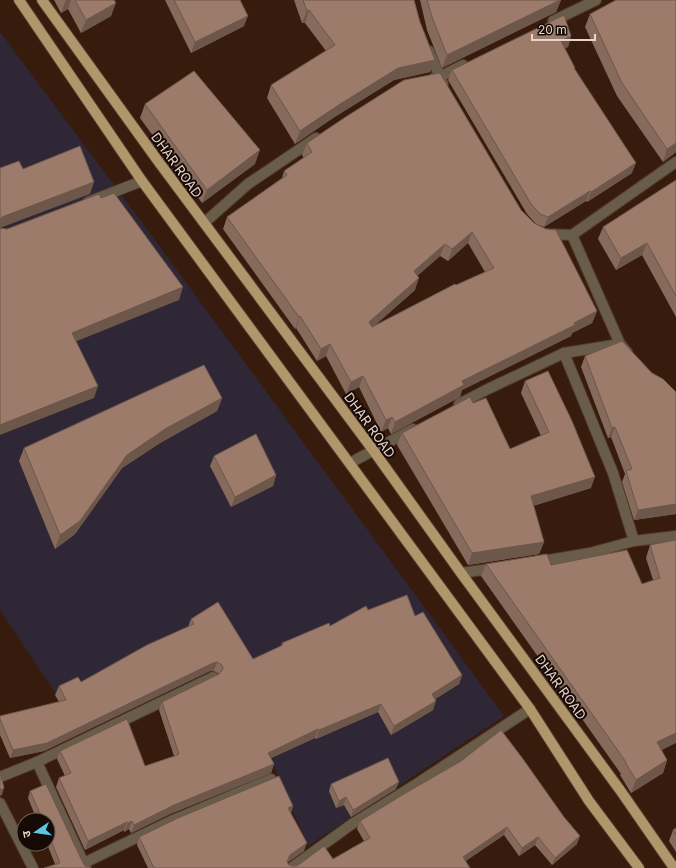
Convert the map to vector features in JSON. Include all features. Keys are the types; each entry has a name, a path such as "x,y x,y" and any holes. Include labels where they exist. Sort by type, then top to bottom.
{"main road":[{"path":"19,0 142,181 530,709 589,801 639,868"},
{"name":"DHAR ROAD","path":"42,0 204,223 373,450 620,790 674,868"}],"street":[{"path":"544,26 593,1"},
{"path":"426,44 439,77 447,91"},
{"path":"425,80 439,77 474,60"},
{"path":"204,223 248,184 323,133"},
{"path":"534,231 540,234 572,235 676,162"},
{"path":"82,204 142,181"},
{"path":"572,235 620,344 634,359"},
{"path":"448,410 488,388 564,353 620,344"},
{"path":"564,353 613,473 634,541"},
{"path":"350,463 421,425"},
{"path":"529,563 590,553 634,541 676,536"},
{"path":"461,573 506,566"},
{"path":"0,777 37,762 213,677"},
{"path":"291,868 352,824 418,783 530,709"},
{"path":"37,762 85,865 173,820 271,779"},
{"path":"0,803 33,868"}],"shaded area":[{"path":"0,32 138,217 504,716 308,846 210,617 59,698 0,610"}],"building":[{"path":"75,0 114,0 116,3 86,20"},
{"path":"174,0 240,0 248,16 195,42"},
{"path":"303,0 414,0 420,22 435,60 398,68 300,131 271,85 335,45 309,10 307,11"},
{"path":"427,0 560,0 447,55"},
{"path":"616,0 676,0 676,143 667,149 622,83 590,14"},
{"path":"564,15 571,36 561,41 574,68 636,163 548,217 540,214 531,204 452,70"},
{"path":"194,71 260,150 207,190 145,104"},
{"path":"440,73 521,210 534,223 546,229 556,230 597,311 574,323 575,325 462,381 464,385 395,422 392,417 386,420 363,376 351,382 330,344 321,349 300,316 299,317 227,217 287,175 284,171 312,152 307,143 404,80","holes":["472,232 494,268 456,285 455,284 372,327 369,322 419,278 414,271 445,244 452,249"]},
{"path":"80,146 94,182 0,219 0,168 19,161 23,169"},
{"path":"676,180 676,296 647,243 621,258 603,227"},
{"path":"114,193 183,287 72,333 98,386 0,425 0,228 7,229 99,194 101,198"},
{"path":"622,341 652,373 663,379 676,392 676,504 638,510 626,471 632,469 615,427 612,428 585,356"},
{"path":"204,365 222,398 165,429 127,455 80,521 60,535 24,448"},
{"path":"548,371 572,421 595,477 531,496 544,542 472,553 402,433 470,397 473,403 486,398 510,449 549,432 525,381"},
{"path":"256,434 276,475 235,497 214,456"},
{"path":"676,540 676,733 657,742 667,760 636,780 626,762 486,564 547,554 551,565 627,550 642,584 660,578 650,545"},
{"path":"407,595 415,616 423,612 462,675 432,694 436,701 394,726 381,704 319,730 318,729 268,753 274,764 174,805 134,825 132,821 127,822 88,841 59,778 71,773 60,751 127,719 145,766 179,754 162,702 219,674 223,669 222,665 217,662 213,663 47,743 13,750 0,719 0,716 66,700 59,686 78,677 81,682 147,645 194,624 191,619 218,602 253,659 283,645 282,643 329,623 330,626 366,606 368,610"},
{"path":"501,730 564,817 580,836 555,858 538,837 522,848 507,827 463,857 470,868 154,868 139,837 178,818 279,776 293,806 288,808 307,843 290,855 287,861 288,864 291,866 297,866 324,846 333,859 370,838 360,821 461,761"},
{"path":"388,758 399,782 353,810 346,797 339,801 331,784"},
{"path":"0,774 4,788 0,790"},
{"path":"46,784 83,863 85,866 90,868 44,868 60,863 56,852 56,812 39,812 30,791"},
{"path":"676,828 676,835 673,830"}]}
